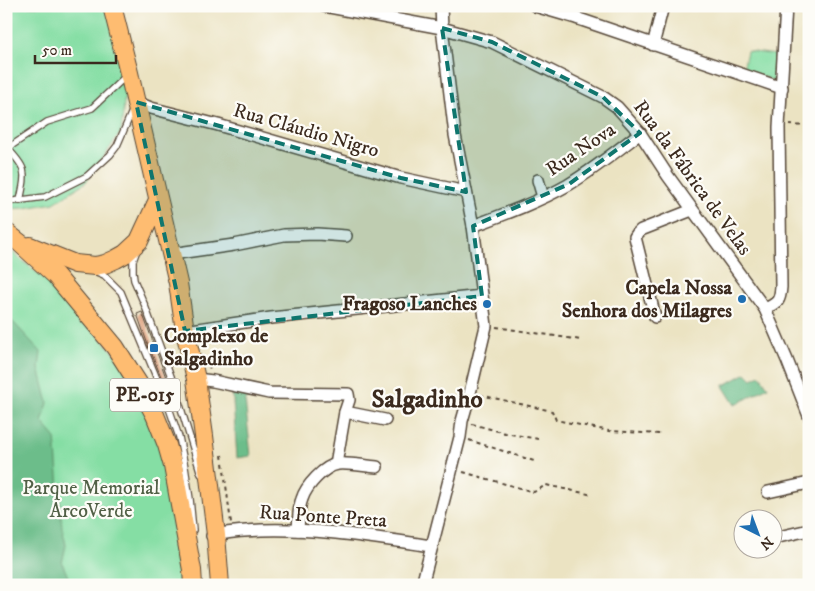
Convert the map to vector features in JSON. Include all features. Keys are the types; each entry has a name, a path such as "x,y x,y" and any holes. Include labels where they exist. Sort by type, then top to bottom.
{"highway":[{"name":"PE-015","path":"112,6 178,283 204,436 220,585"},
{"path":"13,237 76,264 95,266 105,264 125,254 139,241 158,200"},
{"name":"PE-015","path":"13,237 56,276 115,347 138,383 155,415 173,466 194,585"}],"street":[{"name":"Rua da Fábrica de Velas","path":"324,6 442,28 492,42 603,97 617,107 640,134 692,210 765,309 809,416"},
{"path":"422,585 486,326 473,226 455,134 441,6"},
{"path":"535,6 576,18 782,88"},
{"path":"653,45 663,6"},
{"path":"765,309 775,305 780,297 781,287 778,127 786,6"},
{"name":"Rua Cláudio Nigro","path":"136,102 151,108 218,125 401,178 466,192"},
{"name":"Rua Nova","path":"473,226 514,211 569,184 640,134"},
{"name":"Rua Nova","path":"538,180 543,197"},
{"path":"655,317 635,237 642,230 692,210"},
{"path":"171,254 234,245 284,235 317,234 346,236"},
{"path":"185,331 271,318 482,296"},
{"path":"196,380 213,381 269,393 346,393 348,400 336,464"},
{"path":"345,412 385,420"},
{"path":"298,530 302,498 309,486 326,469 336,464 377,467"},
{"path":"768,492 809,483"},
{"name":"Rua Ponte Preta","path":"214,536 232,532 298,530 432,546"},
{"path":"782,536 809,530"}],"lane":[{"path":"20,201 25,176 24,170 7,148 47,122 92,108 129,73"},
{"path":"6,202 45,197 87,176 117,146 136,102"},
{"path":"139,241 133,261 134,280 173,382 206,493 214,536 216,585"},
{"path":"76,264 104,275 122,292 129,308 179,437 190,500 194,537"},
{"path":"195,547 198,585"}],"path":[{"path":"778,127 790,124 809,126"},
{"path":"486,326 580,340"},
{"path":"470,393 552,411 556,420 609,431 661,434"},
{"path":"462,421 505,433 538,439"},
{"path":"460,437 534,461"},
{"path":"451,468 534,492 546,485 593,495"}],"highlighted area":[{"path":"442,28 492,42 603,97 640,133 569,184 473,226 482,296 185,331 136,102 401,178 466,192"}],"green space":[{"path":"6,6 109,6 127,76 121,132 86,182 54,203 6,209"},
{"path":"747,51 776,55 774,81 743,69"},
{"name":"Parque Memorial ArcoVerde","path":"6,247 46,280 135,376 165,433 190,585 6,585"},
{"path":"6,318 13,322 41,352 39,368 48,403 42,422 55,437 62,528 66,545 62,563 68,577 67,585 6,585"},
{"path":"746,373 752,379 760,375 768,387 735,405 723,386"},
{"path":"232,386 246,391 251,397 245,400 251,456 237,458"}],"building":[{"path":"142,312 168,383 164,384 147,342 137,314"}],"place":[{"name":"Capela Nossa Senhora dos Milagres","path":"742,299"},
{"name":"Fragoso Lanches","path":"487,304"},
{"name":"Complexo de Salgadinho","path":"154,348"}],"district":[{"name":"Salgadinho","path":"427,399"}]}
